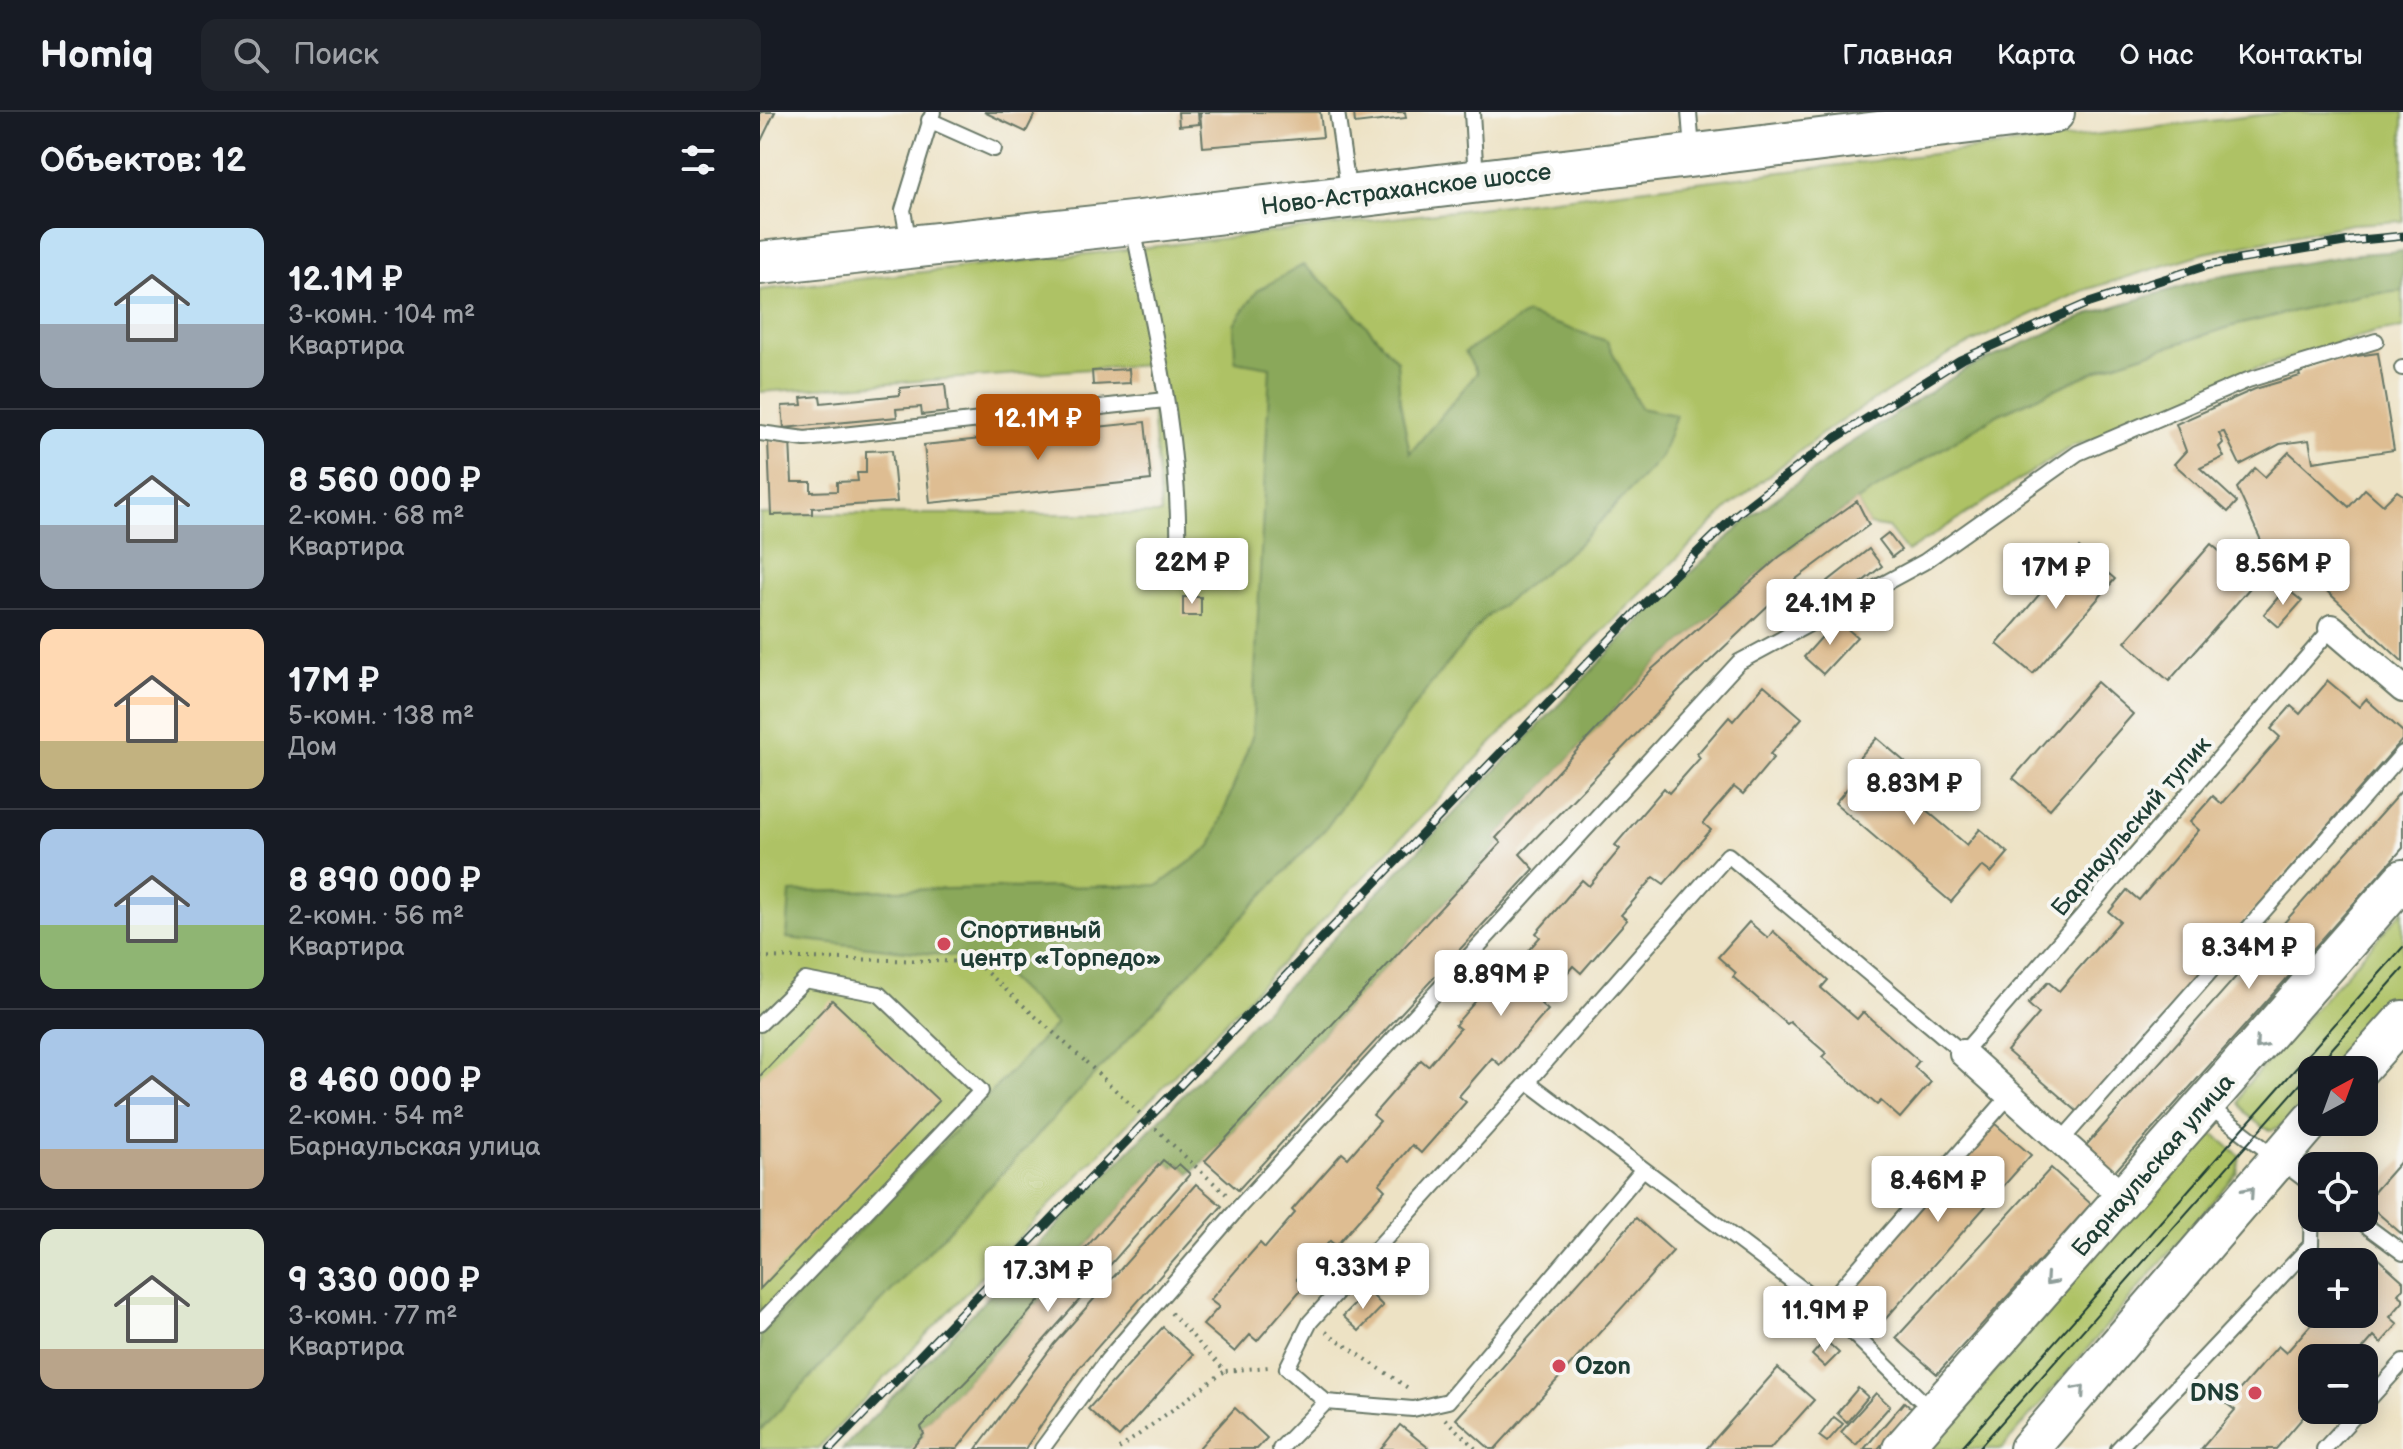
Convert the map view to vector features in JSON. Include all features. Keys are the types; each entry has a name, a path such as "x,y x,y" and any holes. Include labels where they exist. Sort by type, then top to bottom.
{"main road":[{"name":"Ново-Астраханское шоссе","path":"760,263 1132,223 1692,155 1954,118 2053,112"}],"street":[{"path":"2332,628 2403,689"},
{"name":"Барнаульская улица","path":"1902,1449 2403,879"},
{"path":"2371,1056 2403,1020"},
{"path":"1963,1053 2124,1198"},
{"path":"2029,1449 2298,1136"}],"lane":[{"path":"1337,112 1349,196"},
{"path":"1472,112 1476,180"},
{"path":"1689,112 1692,155"},
{"path":"910,247 903,210 931,116 994,149"},
{"path":"1132,223 1165,400 1179,509 1178,551"},
{"path":"1042,1449 1108,1359 1240,1206 1739,662 1924,562 2078,453 2248,380 2376,341"},
{"path":"760,433 805,439 1165,400"},
{"name":"Барнаульский тупик","path":"1963,1053 2332,628"},
{"path":"2061,1141 2403,753"},
{"path":"1642,1170 1448,1401 1413,1409 1326,1402 1287,1368 1310,1322 1728,855 1963,1053"},
{"path":"760,1024 805,980 879,994 981,1091 760,1323"},
{"path":"1528,1082 1825,1306 1933,1412"},
{"path":"1825,1306 2010,1095"},
{"path":"2207,1104 2298,1175"},
{"path":"2118,1449 2311,1245 2311,1232"},
{"path":"2375,1232 2403,1253"},
{"path":"2378,1390 2403,1362"},
{"path":"1280,1449 1326,1402"},
{"path":"2324,1449 2347,1424"}],"path":[{"path":"760,957 975,962 1240,1206"},
{"path":"1160,1299 1225,1371"},
{"path":"1310,1322 1361,1353 1429,1405 1476,1449"},
{"path":"1119,1449 1225,1371 1258,1366 1287,1368"}],"green space":[{"path":"2286,112 2403,112 2403,221 2352,224 2205,253 2082,291 1954,351 1828,429 1729,507 1533,700 817,1449 760,1449 760,514 1161,514 1148,365 760,392 760,290 1150,247"},
{"path":"2403,251 2403,291 2361,295 2233,326 2107,366 1999,414 1857,501 1779,557 1651,670 1496,838 1501,843 1205,1161 1190,1174 1180,1164 1174,1169 1163,1160 986,1361 921,1427 924,1434 911,1449 842,1449 1648,612 1745,522 1844,447 1966,369 2092,313 2211,278 2357,254"},
{"path":"1303,265 1344,300 1397,361 1400,402 1410,453 1477,373 1465,352 1526,314 1607,341 1640,408 1676,415 1661,457 1577,546 1484,619 1431,684 1326,828 760,1431 760,1335 1056,1024 989,960 787,938 790,892 1159,885 1211,846 1252,737 1270,367 1235,361 1234,324 1258,290"},
{"path":"2403,291 2403,328 2375,332 2246,372 2131,427 2072,446 1907,552 1888,528 1869,525 1857,501 1999,414 2107,366 2233,326 2361,295"},
{"path":"2403,910 2403,992 2346,1056 2298,1056 2298,1109 2286,1122 2271,1131 2261,1126 2239,1103 2244,1088"},
{"path":"2215,1135 2240,1156 2237,1173 2002,1449 1926,1449 2197,1137"}],"building":[{"path":"760,112 775,112 760,143"},
{"path":"984,112 1036,112 1026,132"},
{"path":"1178,112 1198,112 1199,124 1179,126"},
{"path":"1200,112 1320,112 1323,137 1203,147"},
{"path":"1354,112 1405,112 1406,118 1355,124"},
{"path":"2378,353 2394,450 2313,462 2309,440 2280,444 2240,465 2224,432 2219,433 2223,443 2219,447 2224,457 2200,468 2237,502 2228,512 2174,464 2186,451 2176,424 2255,389 2300,376 2299,373 2343,358"},
{"path":"1129,369 1130,383 1093,385 1092,371"},
{"path":"945,384 948,412 922,415 921,407 896,409 897,417 784,428 782,406 802,405 801,398 820,396 821,403 900,395 900,388"},
{"path":"1145,422 1151,480 930,503 924,445"},
{"path":"790,440 792,482 811,482 811,492 837,491 837,482 858,481 857,473 866,473 866,451 892,450 897,502 812,508 812,514 771,515 768,441"},
{"path":"2289,452 2349,507 2365,489 2383,505 2397,491 2403,495 2403,662 2316,581 2311,586 2264,547 2237,488 2255,468 2265,477"},
{"path":"1857,501 1869,525 1796,579 1679,690 1520,854 1534,869 1238,1190 1205,1161 1501,843 1496,838 1651,670 1779,557"},
{"path":"1888,533 1901,550 1892,557 1879,540"},
{"path":"2211,544 2255,582 2169,681 2125,642"},
{"path":"2079,548 2115,579 2033,674 1997,644"},
{"path":"1869,549 1882,566 1841,599 1827,582"},
{"path":"2286,588 2302,601 2279,627 2264,614"},
{"path":"1183,597 1201,597 1201,616 1183,616"},
{"path":"1837,620 1857,637 1823,674 1804,657"},
{"path":"2328,681 2359,707 2366,699 2403,732 2403,739 2078,1112 2007,1051 2039,1014 2028,1004 2048,982 2059,991 2120,921 2109,912 2127,890 2139,900 2199,830 2190,822 2213,796 2222,804 2280,737 2271,729 2291,706 2300,714"},
{"path":"2097,682 2133,714 2050,809 2013,778"},
{"path":"1764,685 1802,718 1770,754 1774,757 1743,794 1734,787 1703,823 1711,830 1664,884 1654,877 1621,915 1627,920 1581,973 1573,966 1541,1004 1548,1010 1500,1065 1492,1058 1459,1096 1466,1102 1421,1153 1412,1145 1379,1184 1385,1190 1336,1246 1330,1241 1297,1279 1304,1286 1257,1341 1250,1335 1235,1352 1203,1325 1219,1307 1210,1300 1260,1243 1265,1248 1295,1213 1292,1210 1342,1153 1348,1158 1380,1121 1373,1115 1421,1060 1428,1066 1460,1029 1455,1025 1502,970 1507,975 1540,937 1536,933 1582,880 1589,886 1620,849 1615,845 1664,788 1669,793 1700,758 1697,754 1729,717 1733,721"},
{"path":"1877,738 1905,762 1890,779 1967,845 1980,829 2008,853 1991,873 1982,866 1951,902 1835,803 1867,765 1859,758"},
{"path":"2403,789 2403,848 2110,1177 2081,1151"},
{"path":"1749,922 1768,938 1773,931 1828,980 1821,988 1857,1019 1863,1012 1919,1061 1914,1067 1931,1082 1900,1118 1881,1101 1877,1105 1822,1057 1826,1053 1733,977 1736,973 1718,957"},
{"path":"832,1000 939,1101 760,1289 760,1076"},
{"path":"1994,1123 2031,1155 1881,1324 1844,1292"},
{"path":"2403,1159 2403,1235 2378,1213 2378,1187"},
{"path":"1163,1160 1174,1169 1179,1164 1190,1174 1038,1347 957,1449 911,1449 924,1434 921,1427 986,1361"},
{"path":"2051,1168 2091,1204 1937,1374 1896,1338"},
{"path":"1196,1184 1222,1206 1080,1367 1025,1449 976,1449 1054,1344"},
{"path":"1636,1218 1673,1251 1495,1449 1490,1449 1456,1419"},
{"path":"2378,1259 2403,1281 2403,1288 2398,1294 2403,1302 2390,1317 2398,1324 2381,1343 2374,1336 2367,1344 2298,1344 2298,1423 2276,1449 2201,1449 2235,1410 2227,1404 2278,1346 2286,1353 2308,1328 2378,1328"},
{"path":"1368,1291 1383,1306 1359,1331 1343,1316"},
{"path":"1163,1327 1193,1355 1119,1437 1088,1409"},
{"path":"1825,1340 1839,1353 1825,1367 1812,1355"},
{"path":"1778,1368 1814,1400 1770,1449 1706,1449"},
{"path":"1858,1388 1868,1397 1847,1422 1837,1413"},
{"path":"1876,1393 1890,1406 1856,1445 1841,1432"},
{"path":"1904,1402 1912,1409 1878,1449 1864,1449"},
{"path":"1235,1408 1267,1438 1257,1449 1198,1449"},
{"path":"1834,1417 1843,1424 1827,1442 1819,1436"},
{"path":"1400,1425 1430,1449 1381,1449"}],"tram line":[{"path":"1960,1449 2403,947"},
{"path":"2325,1056 2403,969"},
{"path":"1978,1449 2298,1087"}],"railway":[{"path":"830,1449 1642,606 1737,514 1834,439 1960,360 2086,304 2208,265 2350,241 2403,236"}],"place":[{"name":"Спортивный центр «Торпедо»","path":"944,944"},
{"name":"Ozon","path":"1559,1366"},
{"name":"DNS","path":"2255,1393"}]}
